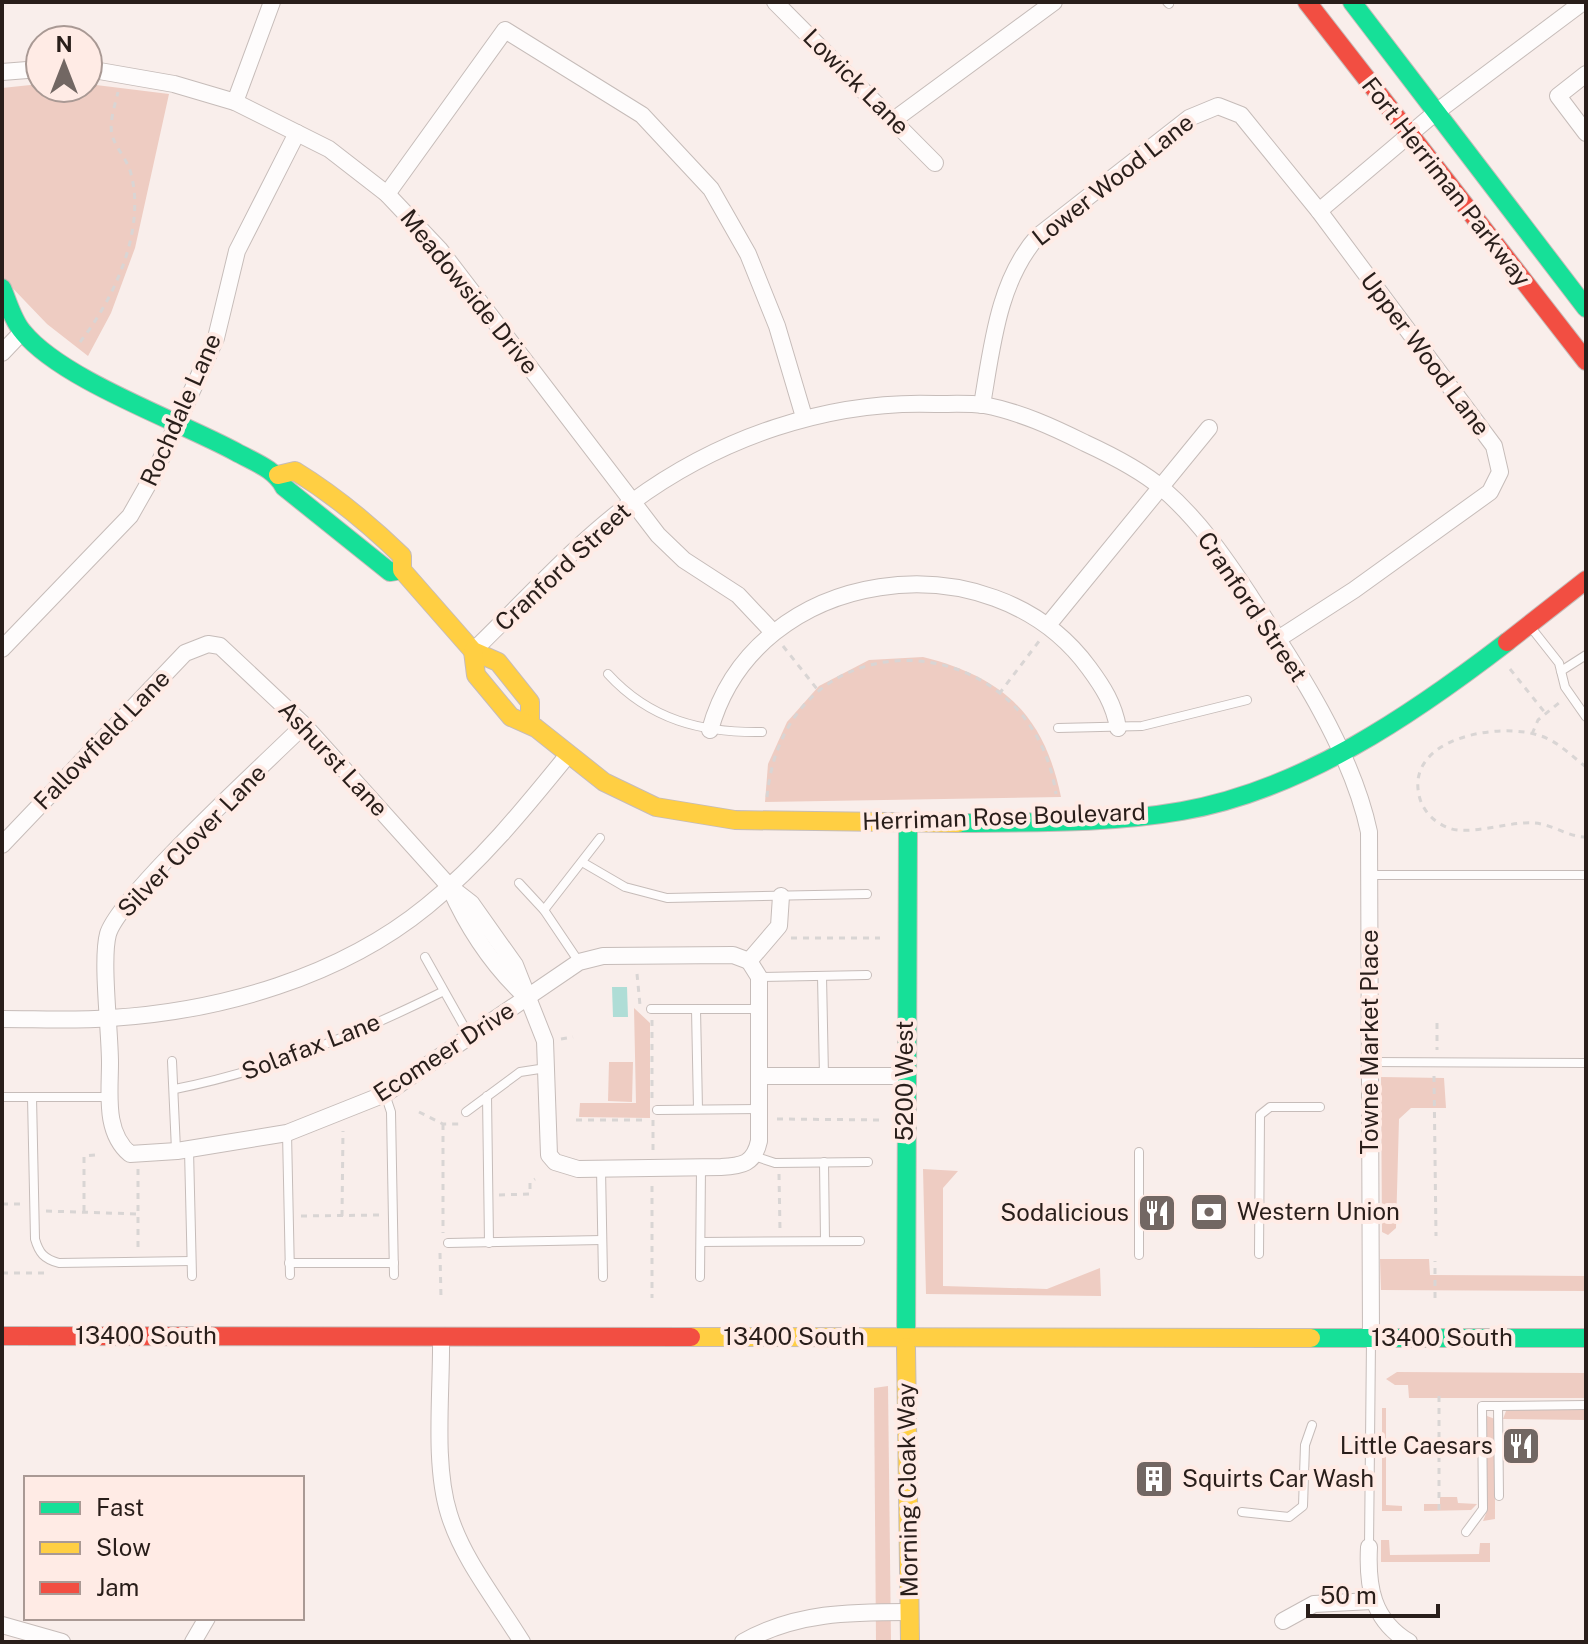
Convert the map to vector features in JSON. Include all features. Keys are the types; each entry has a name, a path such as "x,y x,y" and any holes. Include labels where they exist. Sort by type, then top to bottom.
{"street":[{"path":"235,102 272,2"},
{"name":"Lowick Lane","path":"775,2 895,119 935,163"},
{"path":"895,119 1054,2"},
{"name":"Fort Herriman Parkway","path":"1307,2 1586,361"},
{"name":"Fort Herriman Parkway","path":"1352,2 1586,308"},
{"path":"1319,211 1435,113 1583,2"},
{"path":"387,194 505,30 642,115 711,189 748,254 777,326 804,417"},
{"path":"2,72 24,70"},
{"name":"Meadowside Drive","path":"104,72 174,84 235,102 329,149 387,194 440,250 673,550 738,595 777,637"},
{"path":"1586,74 1558,96 1586,133"},
{"name":"Upper Wood Lane","path":"1218,106 1241,115 1319,211 1494,446 1500,472 1490,492 1354,590 1278,639"},
{"name":"Lower Wood Lane","path":"982,405 1006,292 1024,252 1038,236 1189,118 1218,106"},
{"name":"Rochdale Lane","path":"2,649 130,516 178,426 216,338 237,251 297,133"},
{"name":"Herriman Rose Boulevard","path":"2,288 10,299 6,312 22,332 55,359 84,378 178,426 208,437 278,475 284,487 390,572 402,570 473,651 476,675 511,717 530,720 567,756 610,786 667,811 730,820 908,824 1116,818 1214,803 1303,772 1379,732 1529,625 1586,580"},
{"path":"2,353 22,332"},
{"name":"Cranford Street","path":"473,651 587,539 633,502 718,450 804,417 892,402 982,405 1040,421 1106,453 1161,488 1188,513 1229,564 1278,639 1341,753"},
{"path":"1045,632 1209,428"},
{"path":"710,730 729,682 777,637 837,597 868,589 914,585 986,596 1045,632 1083,660 1115,710 1118,728"},
{"name":"Ashurst Lane","path":"208,644 231,653 304,725 449,886 471,903 515,965 545,1041 546,1142 555,1162 578,1169 601,1169"},
{"name":"Fallowfield Lane","path":"2,845 185,653 208,644"},
{"name":"Silver Clover Lane","path":"110,1019 106,952 108,933 118,916 152,877 304,725"},
{"name":"Towne Market Place","path":"1341,753 1360,792 1369,832 1371,1338"},
{"path":"2,1019 110,1019 190,1008 258,992 321,969 378,940 449,886 513,823 567,756"},
{"name":"5200 West","path":"907,1337 905,1076 908,824"},
{"path":"601,1169 741,1166 754,1156 759,1141 759,977 749,961 779,926 781,896"},
{"name":"Ecomeer Drive","path":"110,1019 110,1097 113,1132 118,1144 130,1154 183,1150 287,1133 385,1094 579,962 603,956 718,955 740,956 749,961"},
{"path":"759,1076 905,1076"},
{"name":"13400 South","path":"2,1336 1586,1338"},
{"path":"441,1336 441,1459 448,1513 464,1548 522,1642"},
{"name":"Morning Cloak Way","path":"907,1337 910,1642"},
{"path":"1369,1547 1368,1577 1372,1601 1385,1620 1409,1642"},
{"path":"1283,1621 1314,1604 1372,1601"},
{"path":"743,1642 774,1627 823,1614 909,1612"},
{"path":"193,1642 206,1620"},
{"path":"2,1625 62,1642"}],"lane":[{"path":"1529,625 1559,663 1565,687 1586,717"},
{"path":"1561,671 1586,655"},
{"path":"608,674 647,707 668,719 710,730 762,732"},
{"path":"1058,728 1142,726 1247,700"},
{"path":"544,910 600,838"},
{"path":"582,862 625,887 667,898 867,894"},
{"path":"1369,875 1586,875"},
{"path":"519,883 544,910 579,962"},
{"path":"425,957 442,992 471,1038"},
{"path":"759,977 867,975"},
{"path":"822,976 824,1076"},
{"name":"Solafax Lane","path":"175,1089 273,1066 373,1026 442,992"},
{"path":"651,1009 759,1009"},
{"path":"696,1009 698,1109"},
{"path":"172,1061 183,1150 192,1276"},
{"path":"1371,1062 1586,1063"},
{"path":"466,1112 520,1072 546,1068"},
{"path":"385,1094 391,1112 394,1275"},
{"path":"487,1096 489,1243"},
{"path":"2,1097 110,1097"},
{"path":"32,1097 35,1239 38,1251 47,1259 59,1263 191,1261"},
{"path":"1259,1254 1260,1115 1270,1107 1320,1107"},
{"path":"655,1108 759,1109"},
{"path":"287,1133 290,1275"},
{"path":"1139,1152 1139,1255"},
{"path":"754,1156 775,1163 868,1162"},
{"path":"824,1162 825,1241"},
{"path":"700,1277 701,1167"},
{"path":"601,1169 603,1277"},
{"path":"444,1245 602,1240"},
{"path":"701,1242 860,1241"},
{"path":"289,1263 394,1263"},
{"path":"1369,1547 1371,1338"},
{"path":"1466,1532 1483,1509 1482,1406 1586,1405"},
{"path":"1498,1406 1499,1496"},
{"path":"1242,1512 1289,1517 1303,1506 1305,1445 1312,1425"}],"path":[{"path":"80,342 110,296 125,256 133,218 132,176 112,134 118,92"},
{"path":"999,694 1045,632"},
{"path":"777,637 817,689"},
{"path":"767,797 770,770 780,742 817,689 857,666 896,659 961,670 999,694 1031,725 1046,753 1056,794"},
{"path":"1510,669 1546,714"},
{"path":"1532,734 1534,726 1560,702"},
{"path":"1586,767 1542,736 1496,733 1451,740 1430,752 1419,770 1417,789 1422,807 1435,821 1452,830 1522,822 1548,824 1577,837 1586,837"},
{"path":"783,938 880,938"},
{"path":"637,974 642,1017 652,1017 655,1108"},
{"path":"1437,1023 1437,1052 1449,1052"},
{"path":"1436,1236 1434,1074 1447,1074"},
{"path":"419,1112 443,1124 466,1124"},
{"path":"777,1119 884,1120"},
{"path":"576,1120 653,1120 653,1154"},
{"path":"440,1233 443,1233 443,1124"},
{"path":"342,1216 343,1131"},
{"path":"84,1211 84,1156 96,1155"},
{"path":"138,1165 138,1250"},
{"path":"779,1174 780,1230"},
{"path":"499,1195 530,1194 530,1182 535,1179"},
{"path":"652,1186 652,1298"},
{"path":"2,1204 24,1204"},
{"path":"46,1211 138,1214"},
{"path":"301,1216 383,1215"},
{"path":"441,1298 444,1245"},
{"path":"1435,1261 1435,1298"},
{"path":"2,1273 46,1273"},
{"path":"1439,1392 1439,1510"}],"shaded area":[{"path":"24,86 24,104 104,104 104,86 169,94 135,248 111,313 88,356 47,324 2,277 2,88"},
{"path":"923,657 976,676 1016,704 1044,743 1061,797 765,802 768,764 787,722 819,686 869,660"},
{"path":"634,1008 650,1023 650,1118 579,1117 580,1103 636,1103"},
{"path":"609,1062 633,1062 632,1102 608,1101"},
{"path":"1381,1077 1444,1078 1446,1108 1411,1108 1399,1119 1396,1228 1388,1235 1382,1232"},
{"path":"923,1169 958,1171 943,1188 943,1286 1047,1289 1100,1268 1101,1296 926,1294"},
{"path":"1380,1259 1429,1259 1430,1275 1586,1276 1586,1291 1381,1290"},
{"path":"1397,1372 1586,1373 1586,1398 1409,1398 1408,1385 1395,1385 1386,1379"},
{"path":"888,1386 891,1642 876,1642 874,1388"},
{"path":"1516,1407 1586,1408 1586,1420 1503,1419 1506,1411"},
{"path":"1382,1408 1386,1408 1386,1505 1402,1506 1402,1511 1382,1511"},
{"path":"1487,1416 1495,1419 1495,1519 1483,1521 1487,1511"},
{"path":"1440,1497 1457,1497 1458,1503 1477,1504 1471,1510 1424,1511 1424,1504 1440,1504"},
{"path":"1381,1540 1389,1540 1390,1555 1479,1554 1480,1543 1490,1543 1490,1562 1381,1562"}],"water":[{"path":"612,987 627,987 628,1017 613,1017"}],"traffic: fast":[{"path":"1352,2 1586,308"},
{"path":"2,288 19,328 41,350 65,367 263,466 284,487 390,572 402,570"},
{"path":"958,823 1126,818 1227,801 1313,768 1354,746 1433,696 1507,642"},
{"path":"906,1347 908,824"},
{"path":"1311,1338 1586,1338"}],"traffic: slow":[{"path":"278,475 295,471 309,480 351,510 402,556 402,570 473,651 498,662 530,702 530,720"},
{"path":"473,651 476,675 511,717 536,728 604,782 656,807 735,820 958,823"},
{"path":"691,1337 1311,1338"},
{"path":"906,1347 910,1642"}],"traffic: jam":[{"path":"1307,2 1586,361"},
{"path":"1507,642 1586,580"},
{"path":"2,1336 691,1337"}],"place":[{"name":"Western Union","path":"1209,1212"},
{"name":"Sodalicious","path":"1157,1213"},
{"name":"Little Caesars","path":"1521,1446"},
{"name":"Squirts Car Wash","path":"1154,1479"}]}
